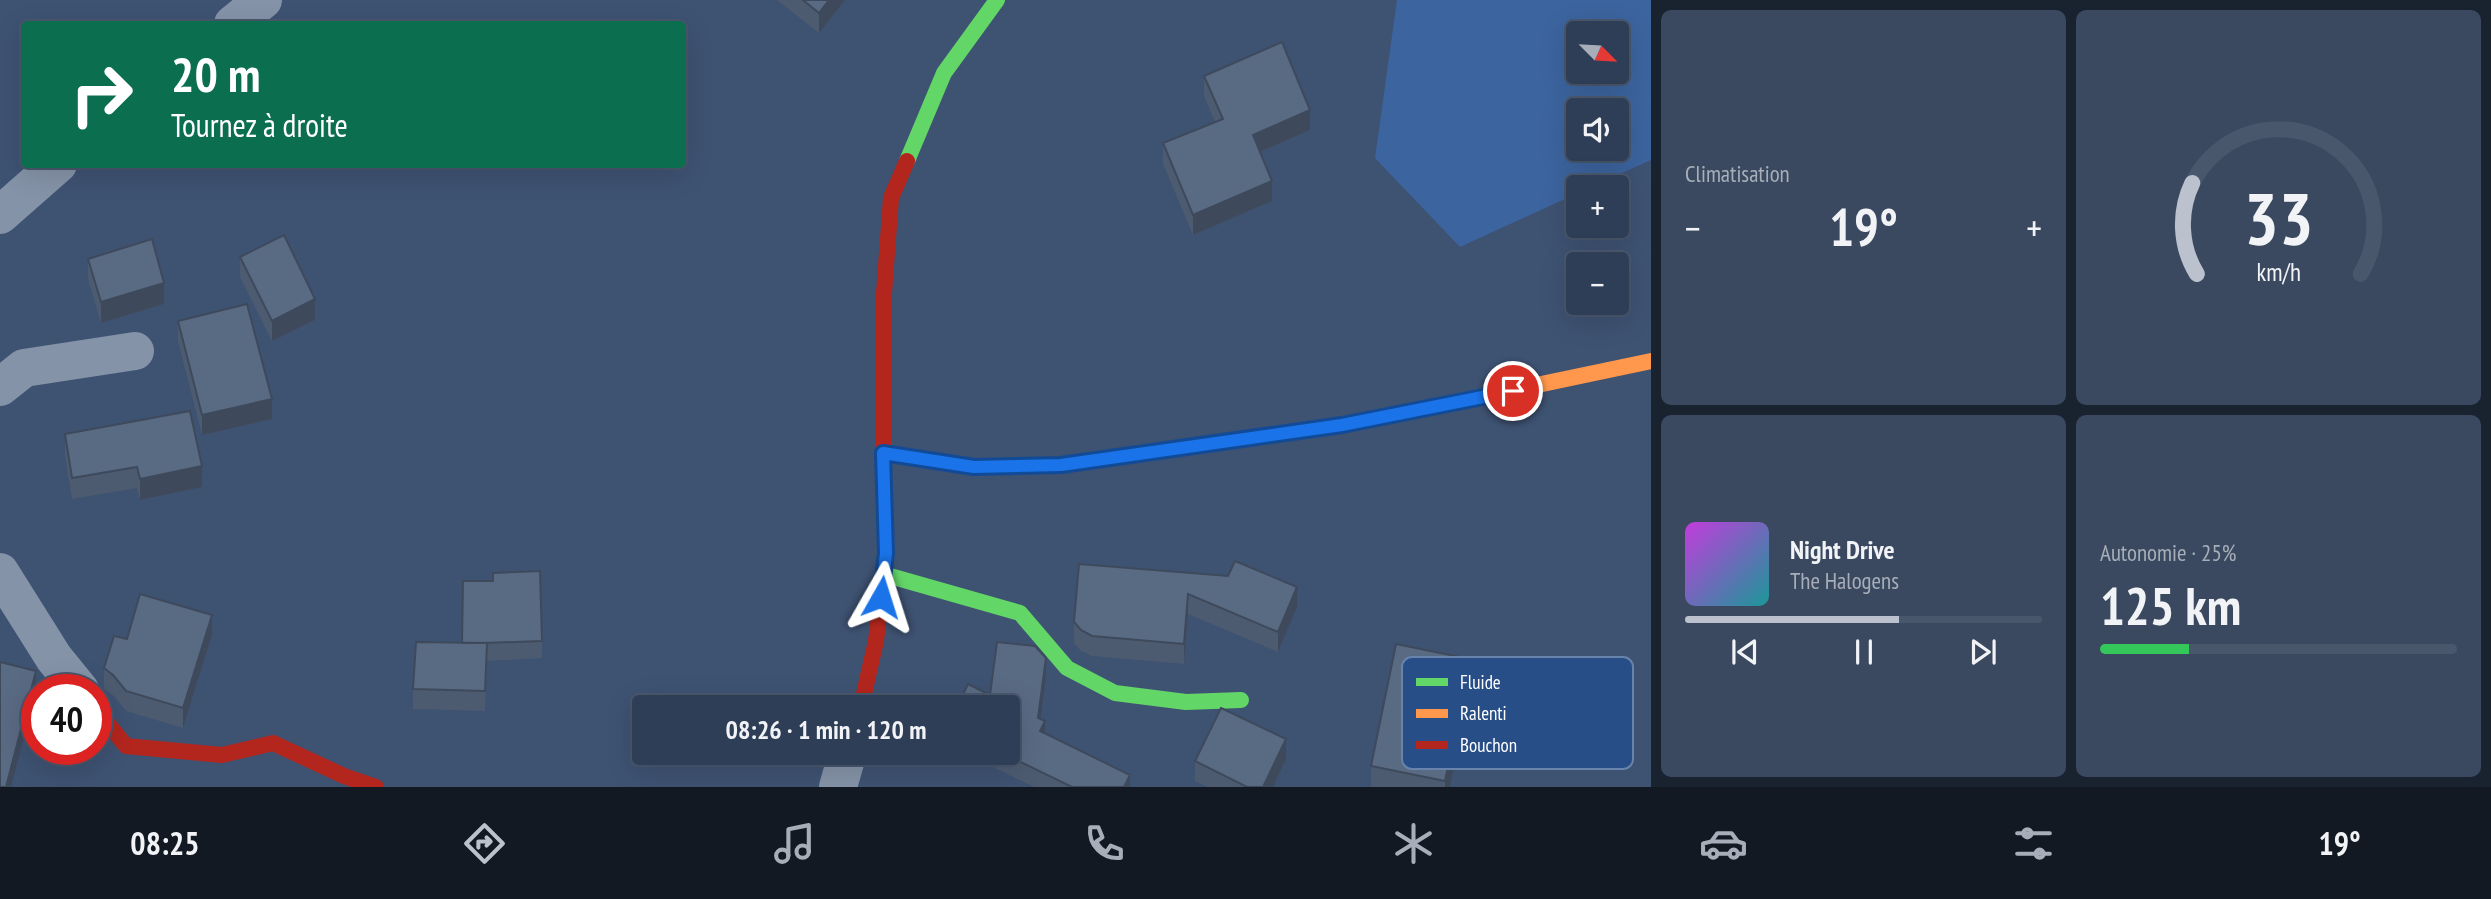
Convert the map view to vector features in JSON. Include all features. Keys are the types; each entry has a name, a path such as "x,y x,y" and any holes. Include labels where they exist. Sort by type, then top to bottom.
{"street":[{"path":"237,21 263,0"},
{"path":"864,695 876,641 886,542 883,307 891,198 944,73 997,0"},
{"path":"0,215 53,168"},
{"path":"0,387 24,368 135,351"},
{"path":"883,453 974,467 1061,465 1342,425 1651,361"},
{"path":"0,572 67,674"},
{"path":"883,574 1020,613 1067,668 1115,693 1186,702 1241,700"},
{"path":"112,729 126,746 222,755 273,743 344,776 376,787"},
{"path":"838,787 844,765"}],"shaded area":[{"path":"1397,0 1651,0 1651,160 1618,175 1566,175 1566,198 1460,247 1375,158"}],"building":[{"path":"803,0 829,0 819,13"},
{"path":"1282,42 1310,110 1253,135 1272,181 1193,215 1163,143 1223,119 1204,76"},
{"path":"284,235 315,299 272,321 240,257"},
{"path":"152,239 164,283 101,302 88,259"},
{"path":"247,304 272,399 202,415 178,321"},
{"path":"190,411 202,466 140,479 137,467 72,478 65,434"},
{"path":"1235,561 1297,587 1278,632 1188,594 1184,644 1092,636 1074,622 1079,564 1228,576"},
{"path":"540,571 542,641 462,643 463,581 493,581 493,573"},
{"path":"140,594 212,615 183,708 126,691 104,668 114,636 127,639"},
{"path":"416,642 487,643 485,691 413,689"},
{"path":"997,642 1035,646 1046,658 1038,718 1045,721 1040,731 1130,775 1124,787 1072,787 1020,762 1020,695 990,695"},
{"path":"1396,644 1460,657 1402,657 1402,769 1447,769 1445,781 1371,766"},
{"path":"0,662 36,671 35,674 21,674 21,729 6,787 0,787"},
{"path":"968,684 990,695 963,695"},
{"path":"1221,708 1286,739 1263,787 1247,787 1195,761"}],"traffic: fast":[{"path":"907,161 944,73 997,0"},
{"path":"883,453 974,467 1061,465 1342,425 1480,397"},
{"path":"883,574 1020,613 1067,668 1115,693 1186,702 1241,700"}],"traffic: slow":[{"path":"1480,397 1651,361"}],"traffic: jam":[{"path":"864,695 876,641 886,553 883,307 891,198 907,161"},
{"path":"112,729 126,746 222,755 273,743 344,776 376,787"}],"route":[{"path":"881,597 886,553 883,453 974,467 1061,465 1342,425 1513,391"}]}
